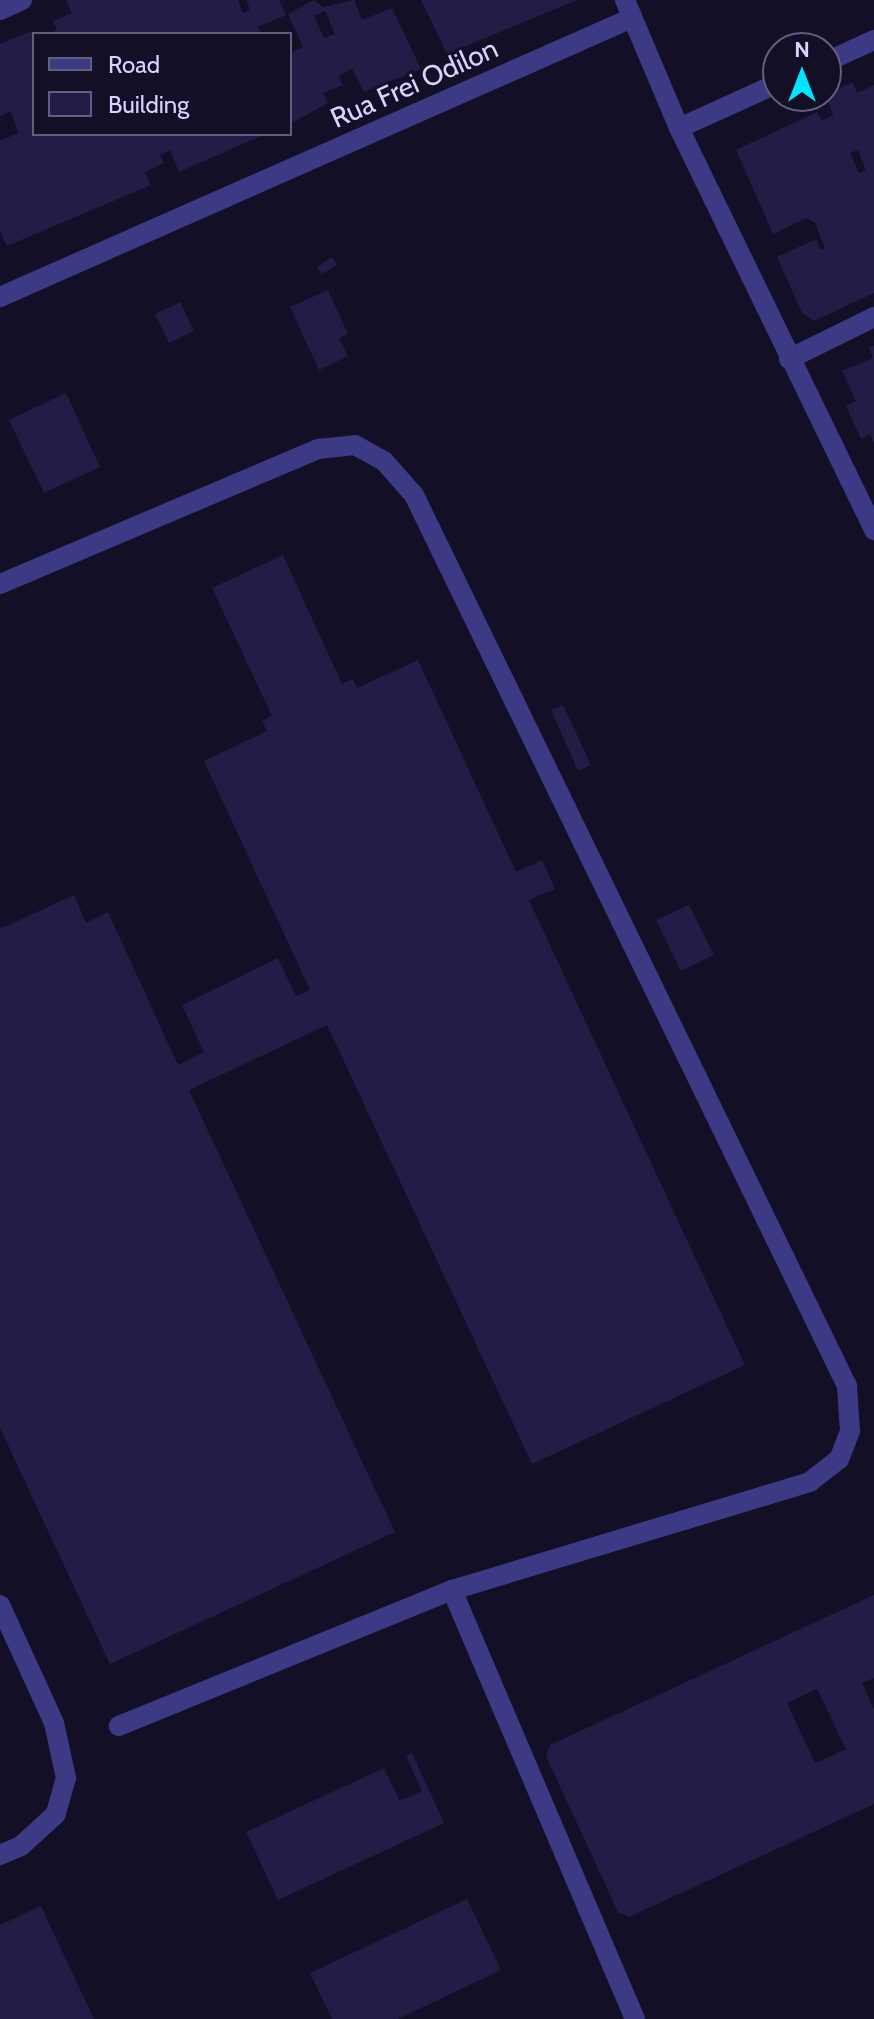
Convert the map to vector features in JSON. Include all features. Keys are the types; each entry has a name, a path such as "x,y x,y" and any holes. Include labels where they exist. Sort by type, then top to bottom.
{"street":[{"path":"0,10 22,0"},
{"name":"Rua Frei Odilon","path":"0,297 628,9 679,128 874,530"},
{"path":"842,55 874,40"},
{"path":"679,128 762,90"},
{"path":"789,359 874,317"},
{"path":"0,584 318,449 355,445 384,461 414,495 847,1386 850,1431 839,1459 810,1482 452,1590 119,1726"},
{"path":"452,1590 635,2019"},
{"path":"0,1605 54,1723 66,1778 56,1814 21,1846 0,1855"}],"building":[{"path":"66,0 238,0 243,13 250,10 246,0 279,0 286,15 258,27 260,32 52,32 57,30 53,21 72,13"},
{"path":"314,0 323,7 354,0 362,20 392,8 421,69 364,92 352,69 339,76 343,85 323,93 328,103 292,123 292,52 303,47 288,14","holes":["325,11 335,34 324,38 314,16"]},
{"path":"421,0 577,0 447,54"},
{"path":"32,31 32,136 261,136 179,172 170,150 160,155 164,163 145,172 151,185 7,246 0,231 0,141 18,133 11,111 0,116 0,44"},
{"path":"853,82 857,93 874,85 874,293 814,321 802,313 777,257 816,239 821,250 825,248 815,223 807,218 773,234 736,150 817,112 822,121 833,115 832,112 842,112 842,87","holes":["858,150 866,171 859,173 850,153"]},
{"path":"332,257 337,265 322,274 317,267"},
{"path":"328,290 348,334 339,338 348,356 319,370 290,307"},
{"path":"180,302 194,331 169,343 155,314"},
{"path":"874,346 874,443 870,434 861,439 846,406 856,401 842,371 873,358 869,348"},
{"path":"66,393 100,467 44,493 9,420"},
{"path":"283,555 342,684 353,679 357,688 418,660 516,872 542,860 555,889 529,900 745,1365 532,1464 327,1025 189,1090 395,1532 110,1664 0,1428 0,929 74,895 86,923 108,912 178,1065 204,1052 182,1005 278,958 296,996 310,990 204,761 267,731 262,721 272,716 212,588"},
{"path":"563,705 591,765 578,771 551,710"},
{"path":"689,905 714,955 681,971 656,920"},
{"path":"874,1595 874,1678 862,1683 874,1709 874,1804 629,1917 618,1912 546,1756 550,1745","holes":["817,1689 846,1749 815,1763 787,1703"]},
{"path":"412,1753 444,1823 278,1900 246,1832 384,1768 400,1801 422,1791 406,1756"},
{"path":"467,1899 501,1970 398,2019 332,2019 310,1973"},
{"path":"41,1906 94,2019 0,2019 0,1925"}]}
